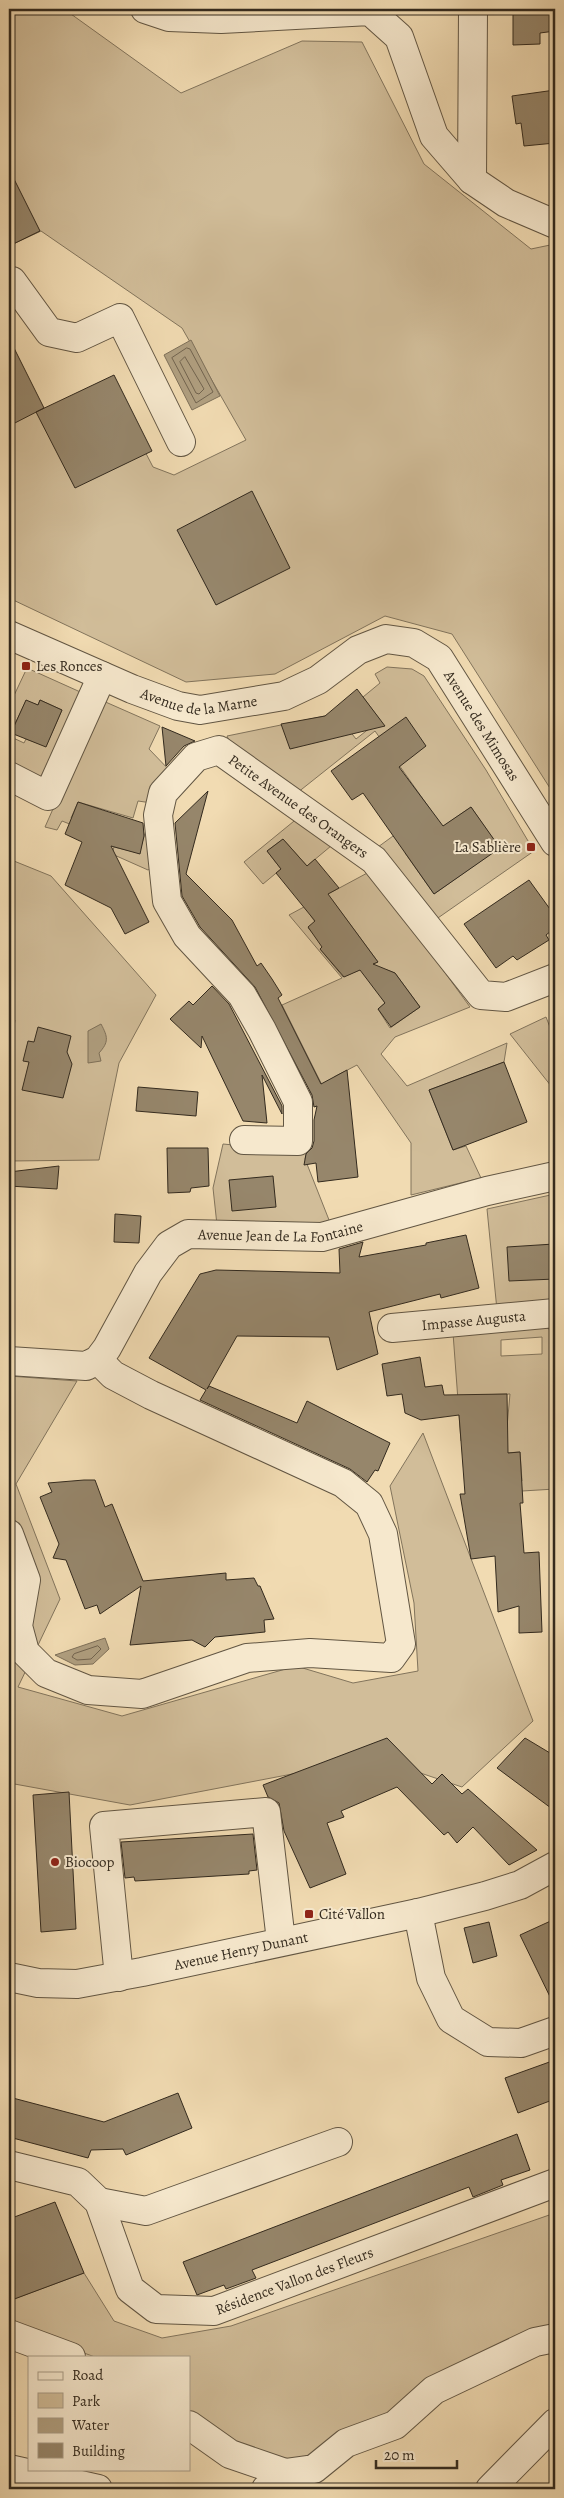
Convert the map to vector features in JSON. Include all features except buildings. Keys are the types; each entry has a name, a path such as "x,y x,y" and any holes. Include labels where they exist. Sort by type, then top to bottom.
{"street":[{"path":"145,9 169,17 221,19 370,11 399,37 434,136 472,180 506,203 555,224"},
{"path":"472,180 474,9"},
{"path":"9,283 12,282 48,332 77,338 120,318 181,442"},
{"name":"Avenue de la Marne","path":"9,635 102,676 178,706 200,710 284,696 318,680 358,650 386,639"},
{"name":"Avenue des Mimosas","path":"386,639 414,643 439,658 555,842"},
{"path":"9,776 48,796 102,676"},
{"name":"Petite Avenue des Orangers","path":"244,1140 298,1141 298,1102 242,995 187,936 167,901 158,815 163,793 196,757 219,750 374,860 481,995 506,997 555,978"},
{"name":"Avenue Jean de La Fontaine","path":"98,1360 107,1348 148,1273 170,1245 188,1234 322,1237 487,1191 555,1176"},
{"name":"Impasse Augusta","path":"392,1328 555,1313"},
{"path":"9,1361 86,1366 98,1360 113,1375 151,1396 343,1483 369,1504 383,1534 401,1644 391,1658 310,1653 247,1658 142,1694 88,1690 46,1673 15,1642 26,1580 9,1534"},
{"path":"119,1977 104,1826 266,1812 281,1941"},
{"name":"Avenue Henry Dunant","path":"9,1977 57,1984 77,1984 119,1977 418,1913 520,1885 555,1866"},
{"path":"418,1913 431,1978 451,2019 488,2042 521,2043 555,2031"},
{"path":"100,2202 146,2211 338,2142"},
{"name":"Résidence Vallon des Fleurs","path":"9,2165 78,2182 100,2202 130,2289 156,2309 214,2311 555,2182"},
{"path":"9,2334 68,2356"},
{"path":"190,2426 230,2454 276,2481 314,2469 346,2443 395,2424 434,2390 535,2342 555,2338"},
{"path":"490,2489 555,2423"},
{"path":"9,2469 98,2489"}],"green space":[{"path":"9,9 64,9 181,93 302,41 362,42 424,164 531,249 555,244 555,796 452,634 385,616 275,674 186,682 9,598 9,339 41,410 110,384 153,467 174,475 246,440 182,328 41,231 9,246"},
{"path":"387,667 412,669 424,676 486,770 534,851 435,920 378,847 430,809 375,731 297,793 234,753 227,736 325,716 331,724 339,717 356,739 380,720 363,697 380,683 375,674","holes":["471,807 499,848 434,894 405,853"]},
{"path":"27,668 87,695 49,782 9,762 9,736 9,706","holes":["40,700 62,710 46,746 26,739 24,743 9,736 26,701 38,705"]},
{"path":"101,700 160,726 149,749 173,774 152,803 138,801 133,818 78,802 71,818 90,832 62,821 57,830 45,827"},
{"path":"299,817 337,841 307,866 283,839 267,851 281,869 263,884 244,862"},
{"path":"148,823 157,865 148,870 112,854 114,847 139,853"},
{"path":"9,859 51,876 156,995 119,1063 99,1160 9,1161 9,1061 15,1020 9,1018"},
{"path":"371,871 470,1007 395,1037 381,1054 407,1086 507,1043 504,1062 429,1090 453,1150 466,1146 481,1178 411,1195 411,1143 357,1065 334,1077 337,1085 304,1095 322,1085 282,1005 342,978 289,915","holes":["332,900 378,962 343,977 320,949 324,945 308,928 315,922 311,916","387,970 395,973 420,1007 390,1028 378,1009 385,1003 372,980"]},
{"path":"546,1017 555,1040 555,1091 510,1034"},
{"path":"223,1144 307,1152 305,1159 331,1225 217,1225 213,1188"},
{"path":"555,1194 555,1308 497,1310 487,1209"},
{"path":"542,1325 554,1332 555,1489 473,1494 484,1440 461,1441 453,1333","holes":["542,1337 542,1354 501,1356 501,1340","510,1394 507,1427 476,1395","520,1452 522,1481 494,1482 490,1454"]},
{"path":"9,1376 77,1381 16,1484 60,1599 18,1687 122,1716 296,1666 353,1683 418,1671 414,1603 390,1486 423,1433 533,1721 462,1787 376,1758 130,1805 9,1783"},
{"path":"555,2213 555,2328 388,2419 326,2449 286,2463 231,2443 190,2417 190,2356 92,2356 9,2326 9,2295 11,2300 84,2273 114,2321 162,2338 231,2326"}],"water":[{"path":"191,340 220,396 192,410 164,355"},
{"path":"101,1024 105,1032 106,1042 99,1053 101,1061 88,1063 88,1031"},
{"path":"105,1638 109,1649 93,1664 75,1665 55,1655"}],"place":[{"name":"Les Ronces","path":"26,666"},
{"name":"La Sablière","path":"531,847"},
{"name":"Biocoop","path":"55,1862"},
{"name":"Cité Vallon","path":"309,1914"}]}
